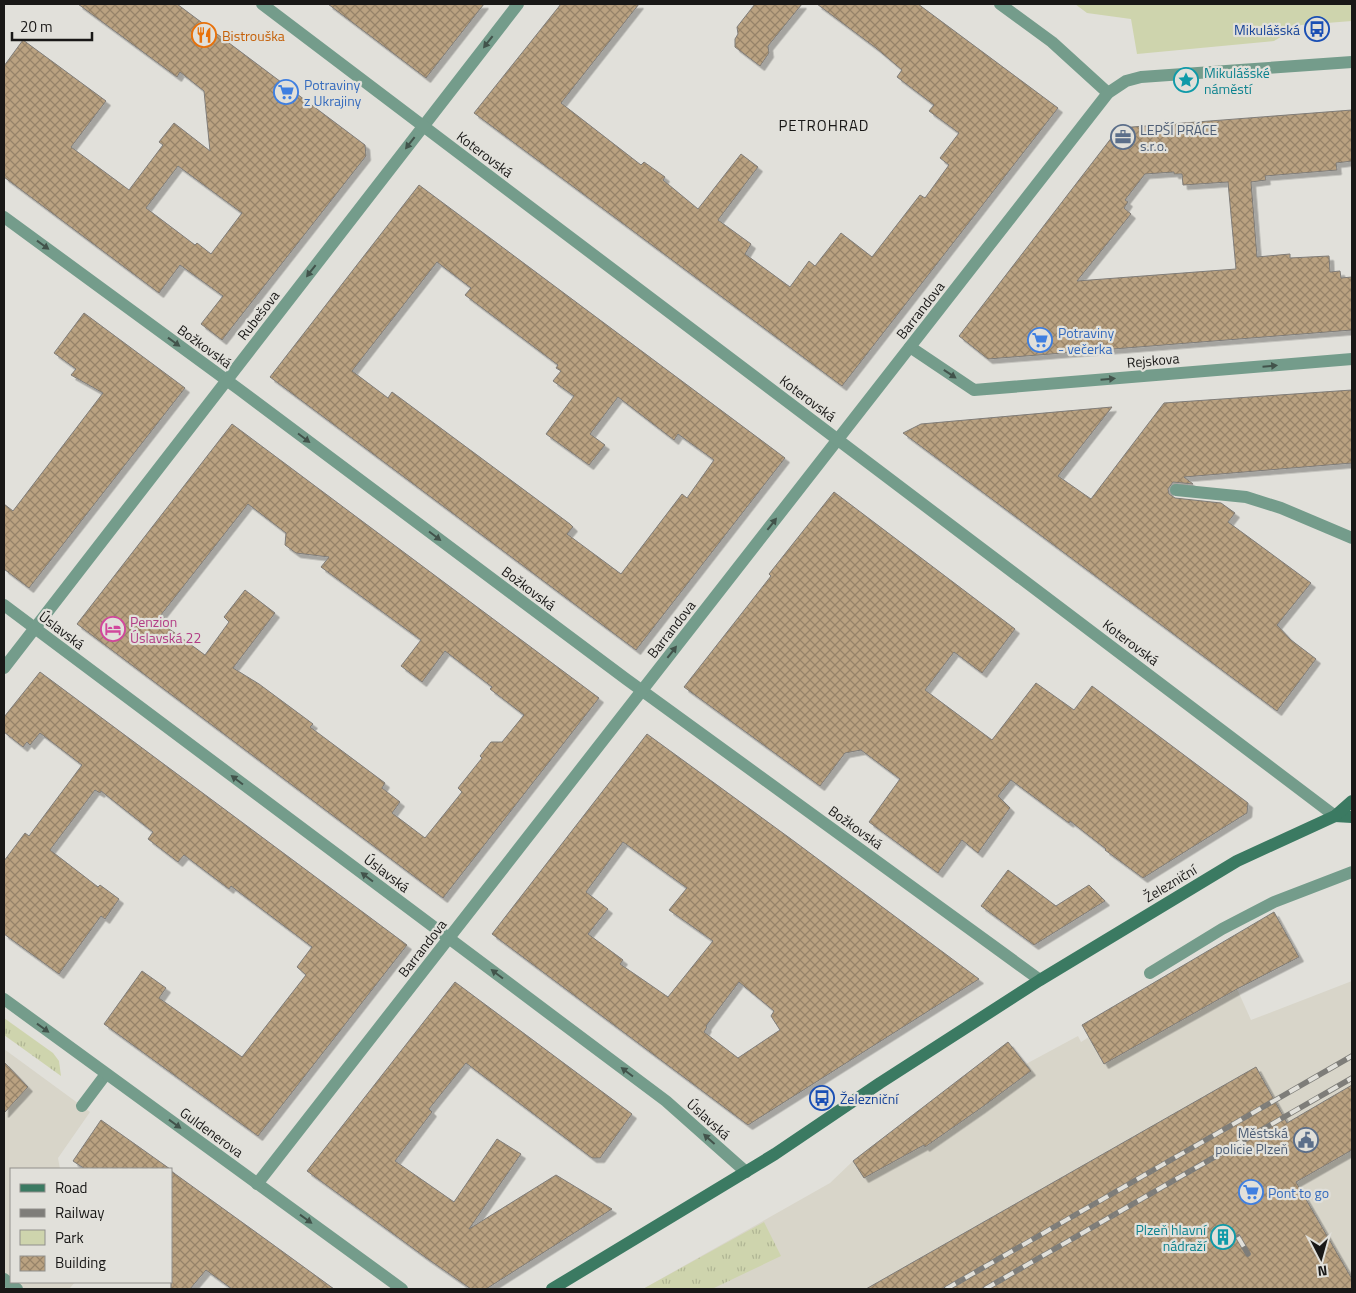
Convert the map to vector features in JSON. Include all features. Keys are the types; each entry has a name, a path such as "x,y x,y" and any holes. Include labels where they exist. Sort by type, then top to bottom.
{"main road":[{"name":"Železniční","path":"552,1289 746,1172 1040,980 1237,861 1335,816 1352,800"},
{"path":"1335,816 1352,817"}],"street":[{"name":"Koterovská","path":"262,4 1335,816"},
{"name":"Rubešova","path":"4,668 518,4"},
{"path":"1000,4 1052,42 1108,93 1126,81 1141,77 1352,62"},
{"name":"Barrandova","path":"257,1184 1108,93"},
{"name":"Božkovská","path":"4,216 227,380 642,691 1040,980"},
{"name":"Rejskova","path":"910,347 974,390 1352,359"},
{"path":"1176,490 1246,497 1280,508 1352,538"},
{"name":"Úslavská","path":"4,605 666,1101 746,1172"},
{"path":"1150,973 1222,929 1274,902 1352,872"},
{"name":"Guldenerova","path":"4,999 402,1289"},
{"path":"82,1106 106,1074"},
{"path":"4,1279 17,1289"}],"shaded area":[{"path":"1352,981 1352,1289 643,1289 830,1183 853,1161 864,1178 924,1145 925,1147 1031,1071 1026,1064 1078,1036 1081,1042 1089,1037 1237,989 1251,1020"},
{"path":"4,1049 90,1112 58,1158 60,1168 10,1168 10,1283 74,1283 71,1289 4,1289"}],"green space":[{"name":"Mikulášské náměstí","path":"1075,4 1352,4 1352,21 1301,25 1274,41 1137,54 1131,19 1087,13"},
{"path":"4,1018 53,1053 59,1061 61,1076 4,1035"},
{"path":"764,1222 781,1256 712,1289 643,1289"}],"building":[{"path":"78,4 177,4 365,145 366,156 222,340 201,324 223,296 180,265 159,293 4,177 4,66 23,40 106,101 71,147 129,190 163,145 159,142 174,123 210,151 204,91 180,72 177,77","holes":["178,166 242,213 211,254 197,243 195,245 146,208"]},
{"path":"328,4 484,4 426,78"},
{"path":"561,4 639,4 561,103 641,165 644,162 665,177 663,180 698,209 741,154 758,167 718,220 751,244 745,254 790,287 809,261 815,266 841,233 872,257 920,195 925,198 949,165 940,158 959,133 929,111 934,105 897,77 902,70 817,4 918,4 1058,108 842,386 474,113"},
{"path":"755,4 802,4 768,46 769,53 760,66 735,47 735,39 738,34 737,27"},
{"path":"1352,110 1352,161 1336,163 1337,170 1265,176 1266,180 1251,182 1257,257 1290,254 1290,258 1329,256 1330,272 1340,271 1341,278 1352,277 1352,330 988,359 959,336 1119,128","holes":["1174,172 1174,174 1182,174 1183,185 1228,182 1236,269 1077,281 1131,214 1124,208 1128,202 1125,200 1145,174"]},
{"path":"419,185 785,458 636,650 270,377","holes":["437,262 471,288 465,295 558,365 556,368 561,371 553,381 574,396 546,434 589,465 605,445 590,434 618,397 674,440 678,434 714,460 687,498 682,494 621,574 567,534 573,527 570,524 392,392 388,398 352,371"]},
{"path":"84,313 185,388 29,588 4,569 4,504 13,511 103,393 71,375 76,369 54,353"},
{"path":"1352,390 1352,463 1184,477 1193,484 1173,482 1168,489 1169,494 1175,498 1221,503 1235,513 1228,522 1311,583 1277,625 1291,640 1316,659 1277,711 903,433 921,424 1112,407 1058,476 1091,499 1164,403"},
{"path":"232,424 599,698 443,898 77,624","holes":["248,504 286,533 285,545 296,553 329,557 321,567 421,640 401,666 422,682 445,651 492,687 490,689 524,715 502,742 491,742 480,756 482,758 458,788 462,792 425,838 392,813 400,802 382,788 385,783 310,727 313,724 259,684 233,668 275,613 245,590 224,617 229,622 205,655 157,620"]},
{"path":"834,492 1015,629 982,673 954,652 925,690 992,740 1036,683 1074,710 1092,686 1248,803 1247,813 1143,878 1070,821 1069,823 1011,780 998,796 1010,808 978,853 962,840 938,873 869,822 900,779 861,750 845,753 820,786 684,687 771,576 769,574"},
{"path":"40,672 407,945 258,1136 104,1024 142,971 166,988 159,998 242,1057 306,975 297,967 312,947 231,886 229,889 184,855 178,862 148,839 153,832 101,791 100,793 95,790 50,850 98,887 100,885 119,899 105,919 101,916 59,974 4,934 4,861 25,833 29,836 82,765 40,733 30,745 27,742 23,747 4,732 4,717"},
{"path":"647,734 979,979 748,1125 492,934","holes":["623,842 687,888 669,910 713,941 668,997 620,964 623,960 588,934 608,909 586,892","739,982 774,1011 771,1016 780,1030 738,1058 704,1032 706,1026"]},
{"path":"1008,870 1056,906 1089,885 1105,901 1034,945 981,906"},
{"path":"1274,912 1299,957 1237,989 1104,1064 1082,1025"},
{"path":"455,982 632,1114 600,1158 592,1158 466,1063 429,1109 432,1112 395,1161 454,1202 497,1139 521,1154 469,1229 556,1175 612,1209 486,1289 471,1289 307,1171"},
{"path":"1008,1042 1031,1071 925,1147 924,1145 864,1178 853,1161"},
{"path":"4,1062 28,1087 4,1113"},
{"path":"1256,1067 1287,1123 1352,1085 1352,1150 1296,1182 1352,1279 1352,1289 866,1289"},
{"path":"101,1120 169,1168 84,1168 73,1161"},
{"path":"172,1172 334,1289 232,1289 206,1270 190,1289 171,1289"}],"railway":[{"path":"946,1289 1352,1056"},
{"path":"985,1289 1352,1078"},
{"path":"1238,1237 1248,1254"}],"place":[{"name":"Mikulášská","path":"1317,29"},
{"name":"Bistrouška","path":"204,35"},
{"name":"Mikulášské náměstí","path":"1186,80"},
{"name":"Potraviny z Ukrajiny","path":"286,92"},
{"name":"LEPŠÍ PRÁCE s.r.o.","path":"1123,137"},
{"name":"Potraviny - večerka","path":"1040,340"},
{"name":"Penzion Úslavská 22","path":"113,629"},
{"name":"Železniční","path":"822,1098"},
{"name":"Městská policie Plzeň","path":"1306,1140"},
{"name":"Pont to go","path":"1251,1192"},
{"name":"Plzeň hlavní nádraží","path":"1223,1237"}],"district":[{"name":"PETROHRAD","path":"824,125"}]}
